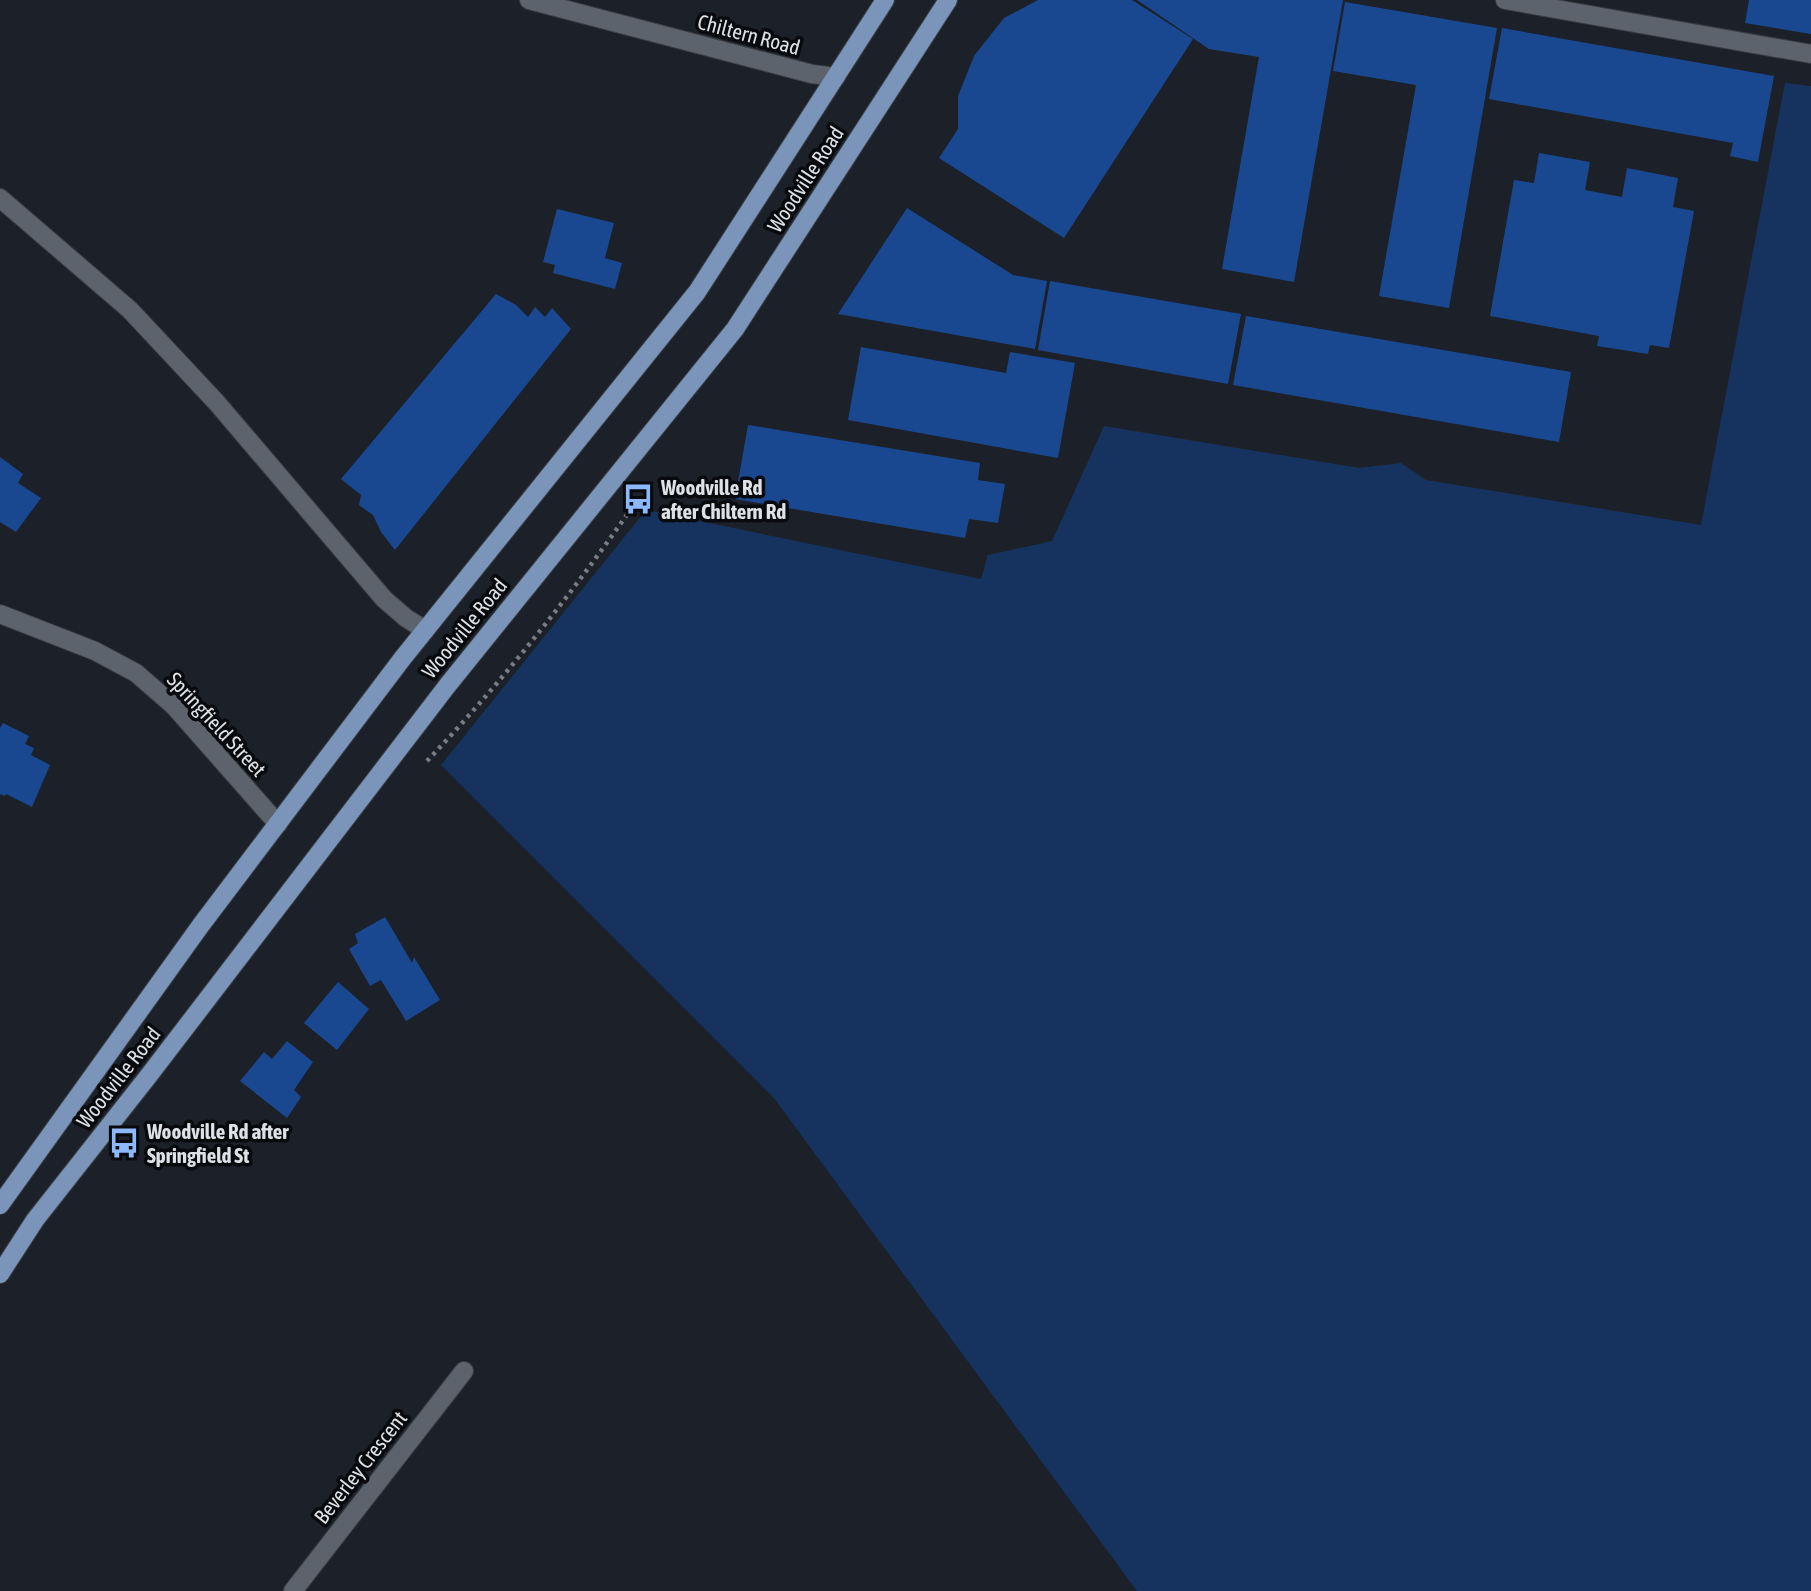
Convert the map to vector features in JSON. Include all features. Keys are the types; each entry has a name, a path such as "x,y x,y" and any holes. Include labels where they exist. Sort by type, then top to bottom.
{"main road":[{"name":"Woodville Road","path":"0,1205 201,925 402,659 697,292 885,0"},
{"name":"Woodville Road","path":"0,1274 35,1220 447,685 734,329 948,0"}],"street":[{"name":"Chiltern Road","path":"529,0 812,74 836,77"},
{"path":"1505,0 1811,54"},
{"path":"0,198 130,310 217,403 384,599 425,630"},
{"name":"Springfield Street","path":"0,614 95,651 136,673 174,706 278,824"},
{"name":"Beverley Crescent","path":"293,1591 464,1371"}],"path":[{"path":"427,761 460,726 597,558 638,499"}],"shaded area":[{"path":"1785,83 1811,86 1811,1591 1137,1591 774,1098 441,765 646,510 981,579 988,555 1052,541 1104,426 1359,468 1401,463 1426,480 1701,525"}],"building":[{"path":"1038,0 1132,0 1193,39 1064,238 939,158 958,129 958,96 974,56 1004,18"},
{"path":"1137,0 1343,0 1294,282 1222,269 1259,57 1209,49"},
{"path":"1749,0 1811,0 1811,34 1745,23"},
{"path":"1345,2 1497,28 1449,308 1379,296 1416,85 1333,71"},
{"path":"1502,28 1774,76 1758,162 1730,156 1733,143 1489,99"},
{"path":"1539,153 1590,162 1585,190 1622,197 1627,168 1678,178 1673,207 1694,211 1669,348 1650,345 1648,354 1597,346 1599,336 1490,316 1514,180 1534,183"},
{"path":"907,208 1013,275 1047,281 1035,349 838,314"},
{"path":"557,209 614,223 605,258 622,263 615,289 553,273 555,265 543,262"},
{"path":"1050,281 1241,314 1228,384 1038,350"},
{"path":"496,294 516,305 528,317 535,307 545,317 552,308 571,329 395,550 381,532 373,515 359,505 361,495 341,479"},
{"path":"1246,316 1571,372 1559,442 1233,385"},
{"path":"861,347 1006,373 1010,352 1075,363 1058,458 848,420"},
{"path":"748,425 980,463 978,480 1005,484 998,523 969,519 965,538 735,499"},
{"path":"0,457 23,474 18,483 41,498 16,532 0,522"},
{"path":"3,723 29,736 25,744 34,748 31,755 50,765 32,807 6,794 0,794 0,728"},
{"path":"385,917 412,963 414,957 440,1000 406,1021 381,980 370,986 349,949 358,943 355,934"},
{"path":"338,982 369,1009 337,1050 304,1023"},
{"path":"287,1041 313,1062 294,1090 301,1097 287,1118 240,1081 264,1052 272,1059"}],"place":[{"name":"Woodville Rd after Chiltern Rd","path":"638,499"},
{"name":"Woodville Rd after Springfield St","path":"124,1143"}]}
